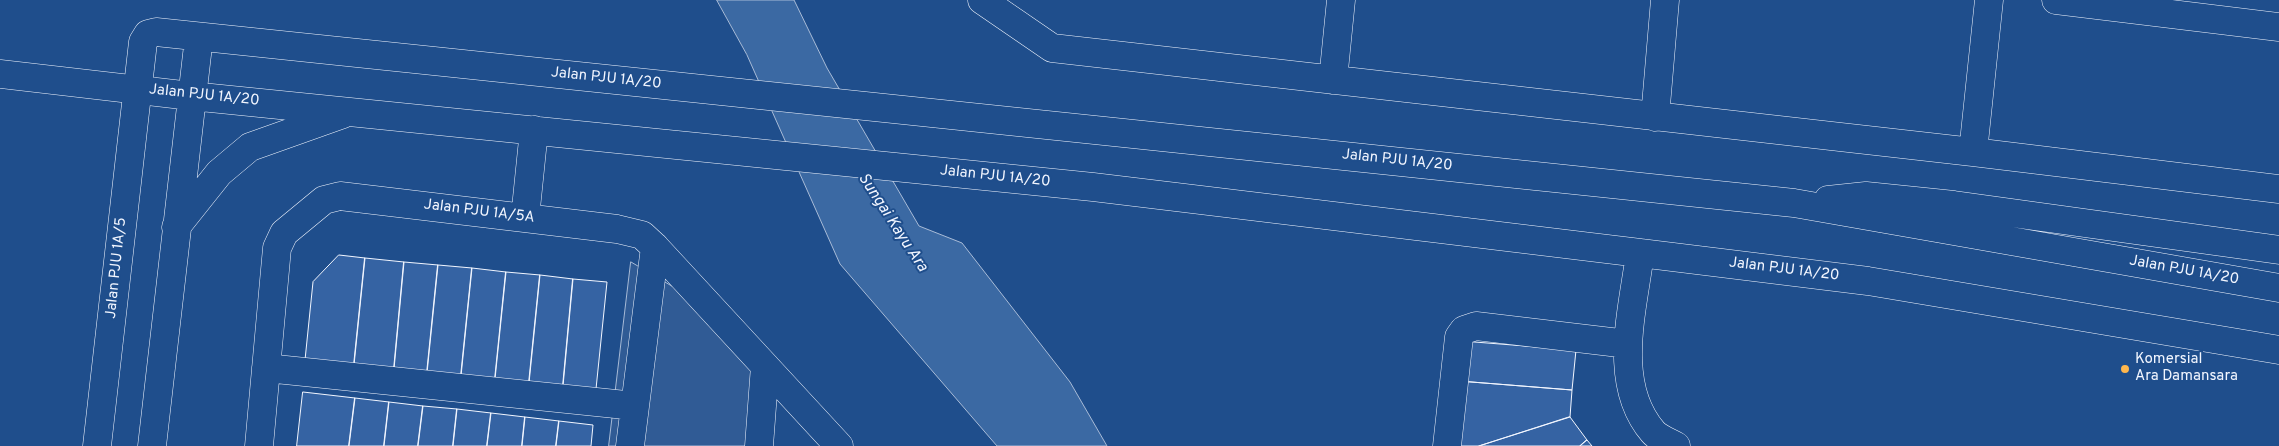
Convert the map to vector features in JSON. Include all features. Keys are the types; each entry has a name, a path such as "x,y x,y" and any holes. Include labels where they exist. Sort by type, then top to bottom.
{"street":[{"path":"982,0 1052,48 1973,152 2279,189"},
{"path":"1333,80 1341,0"},
{"path":"1655,117 1665,0"},
{"path":"1973,152 1989,0"},
{"path":"2056,0 2162,6 2279,27"},
{"name":"Jalan PJU 1A/20","path":"2279,288 1794,203 156,32 148,34 143,42 137,89 1093,187 1640,253 1868,281 2279,350"},
{"path":"152,446 199,37"},
{"path":"0,74 137,89"},
{"name":"Jalan PJU 1A/5","path":"97,446 137,89"},
{"path":"176,227 219,173 250,147 349,112"},
{"path":"525,218 534,130"},
{"name":"Jalan PJU 1A/5A","path":"260,446 276,248 284,233 324,200 340,196 617,229 642,235 839,446"},
{"path":"1794,203 1866,196 2279,250"},
{"path":"630,446 655,247"},
{"path":"1640,253 1628,344 1628,372 1634,399 1654,433 1676,446"},
{"path":"1447,446 1459,337 1464,330 1476,326 1628,344"},
{"path":"758,446 765,366"},
{"path":"266,368 635,406"}],"shaded area":[{"path":"631,262 687,295 756,374 749,446 609,446"}],"water":[{"name":"Sungai Kayu Ara","path":"717,0 794,0 827,68 919,226 962,243 1070,382 1107,446 997,446 840,264 747,55"}],"building":[{"path":"339,255 365,258 354,365 305,360 313,282"},
{"path":"365,258 404,262 394,369 354,365"},
{"path":"404,262 438,265 427,373 394,369"},
{"path":"438,265 472,268 461,376 427,373"},
{"path":"472,268 506,272 495,379 461,376"},
{"path":"506,272 540,275 529,383 495,379"},
{"path":"540,275 573,279 563,386 529,383"},
{"path":"573,279 607,282 596,389 563,386"},
{"path":"1462,341 1576,350 1572,390 1459,381"},
{"path":"1459,381 1572,390 1570,417 1479,446 1453,446"},
{"path":"303,392 355,398 349,446 297,446"},
{"path":"355,398 389,402 384,446 349,446"},
{"path":"389,402 423,406 418,446 384,446"},
{"path":"423,406 457,409 453,446 418,446"},
{"path":"457,409 491,413 487,446 453,446"},
{"path":"491,413 525,417 522,446 487,446"},
{"path":"525,417 559,421 556,446 522,446"},
{"path":"1570,417 1587,440 1580,446 1479,446"},
{"path":"559,421 593,425 591,446 556,446"},
{"path":"1587,440 1592,446 1580,446"}],"place":[{"name":"Komersial Ara Damansara","path":"2125,369"}]}
